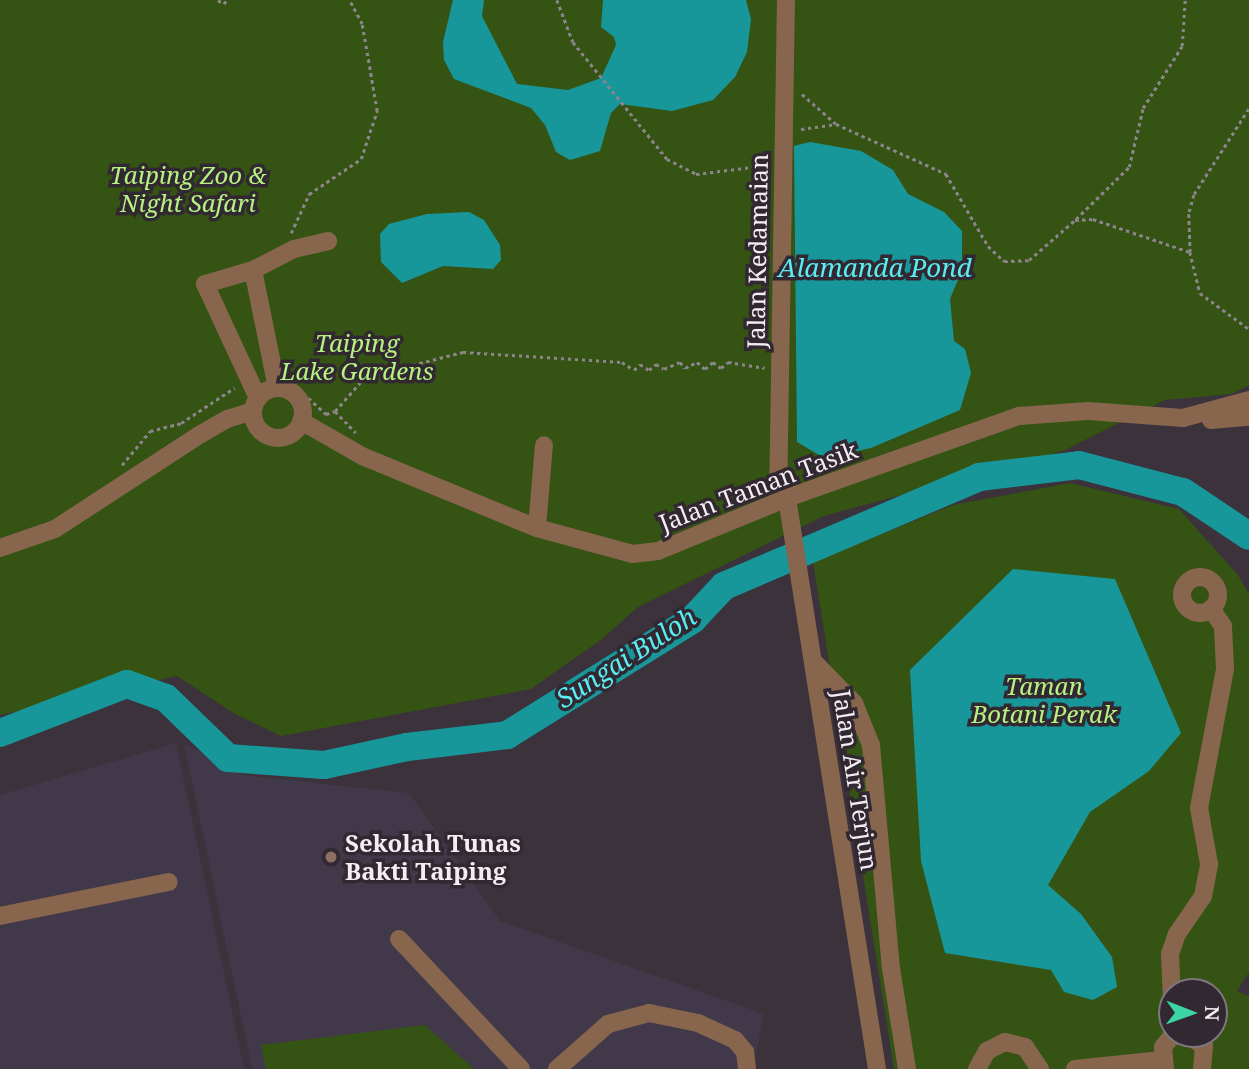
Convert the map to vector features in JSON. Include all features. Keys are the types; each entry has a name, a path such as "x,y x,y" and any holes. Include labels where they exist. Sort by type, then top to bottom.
{"street":[{"name":"Jalan Kedamaian","path":"783,500 779,369 786,0"},
{"path":"277,388 298,399 301,421 292,434 277,438 262,433 256,405 205,284 253,270 295,250 328,240"},
{"path":"253,270 277,388"},
{"path":"0,548 55,529 201,434 256,405 277,388"},
{"name":"Jalan Taman Tasik","path":"301,421 362,456 537,528 632,554 657,551 783,500 1019,416 1088,411 1183,418 1249,400"},
{"path":"1183,418 1249,417"},
{"path":"537,528 544,445"},
{"name":"Jalan Air Terjun","path":"783,500 791,525 877,1069"},
{"path":"1171,978 1170,954 1177,934 1203,896 1209,864 1199,808 1225,669 1223,626 1211,609"},
{"path":"813,661 854,703 871,744 891,968 907,1069"},
{"path":"0,916 169,882"},
{"path":"399,939 521,1069"},
{"path":"558,1069 608,1024 649,1013 698,1023 735,1040 745,1052 747,1069"},
{"path":"977,1069 987,1051 1005,1042 1025,1047 1040,1069"},
{"path":"1202,1069 1204,1048"},
{"path":"1075,1069 1163,1065"}],"path":[{"path":"218,0 226,0"},
{"path":"293,240 290,229 309,194 361,159 377,111 362,24 349,0"},
{"path":"557,0 573,42 667,159 696,174 783,163"},
{"path":"785,79 836,124 946,174 988,246 1004,261 1029,260 1129,167 1143,108 1182,46 1185,0"},
{"path":"1249,108 1191,203 1190,252 1200,293 1249,329"},
{"path":"784,133 836,124"},
{"path":"1075,220 1093,219 1190,252"},
{"path":"335,411 365,377 463,352 622,362 634,370 640,364 649,370 656,364 664,369 680,362 685,368 697,362 705,369 713,362 720,368 728,362 732,365 779,369"}],"shaded area":[{"path":"176,743 244,1069 0,1069 0,795"},
{"name":"Sekolah Tunas Bakti Taiping","path":"184,743 241,775 409,793 500,921 764,1014 752,1069 252,1069"}],"green space":[{"name":"Taiping Lake Gardens","path":"0,0 1249,0 1249,385 1232,394 1165,400 1063,451 824,516 638,607 602,639 531,689 281,736 235,714 177,676 0,715"},
{"name":"Taman Botani Perak","path":"1070,483 1179,509 1238,575 1249,594 1249,972 1237,991 1249,996 1249,1069 894,1069 813,562 953,505"},
{"path":"425,1025 474,1069 266,1069 261,1045"}],"water":[{"path":"453,0 484,0 482,16 517,84 568,90 601,78 616,45 614,37 601,27 603,0 746,0 751,19 747,52 735,77 713,100 672,111 620,104 611,113 600,151 570,160 556,152 545,125 531,108 454,79 444,60 443,42"},
{"name":"Alamanda Pond","path":"810,142 861,151 893,170 908,194 944,212 962,231 962,270 950,299 954,341 965,349 971,373 960,410 871,448 824,458 797,442 794,146"},
{"path":"469,212 484,220 500,245 501,260 493,269 443,266 402,283 381,262 380,234 389,224 427,214"},
{"path":"1013,569 1115,579 1181,733 1149,771 1090,812 1048,885 1081,914 1112,957 1117,987 1093,1000 1064,992 1051,970 945,953 921,861 910,670"}],"waterway":[{"name":"Sungai Buloh","path":"0,733 127,684 166,698 228,758 324,765 407,747 507,735 693,619 724,586 979,477 1079,465 1183,492 1249,536"}],"place":[{"name":"Sekolah Tunas Bakti Taiping","path":"331,857"}],"park label":[{"name":"Taiping Zoo & Night Safari","path":"188,189"}]}
